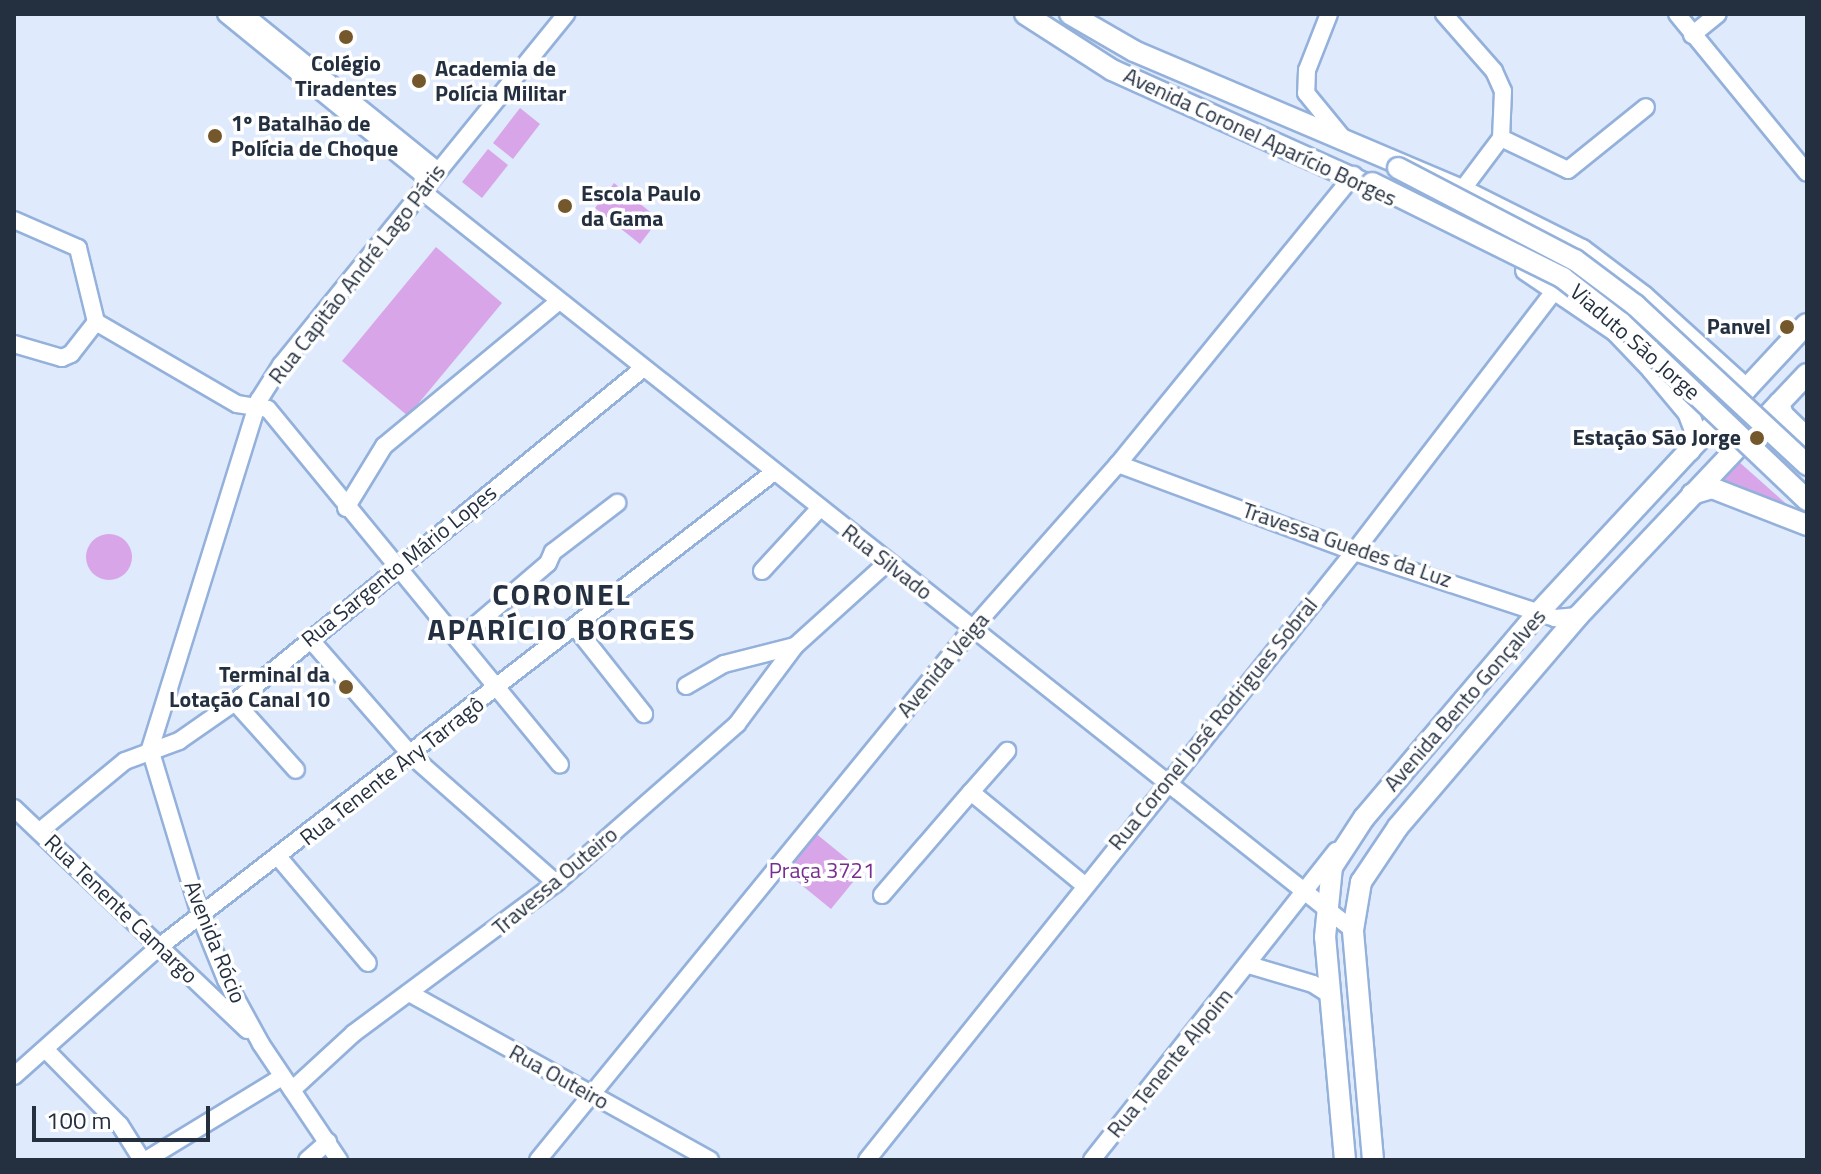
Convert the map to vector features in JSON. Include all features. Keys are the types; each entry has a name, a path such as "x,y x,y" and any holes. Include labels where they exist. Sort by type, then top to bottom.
{"main road":[{"name":"Avenida Coronel Aparício Borges","path":"1025,14 1112,70 1363,179 1557,287 1616,331 1688,412 1695,430 1690,450"},
{"name":"Avenida Coronel Aparício Borges","path":"1070,14 1134,51 1462,190 1582,250 1686,334 1746,389"},
{"name":"Viaduto São Jorge","path":"1379,157 1575,260 1635,305 1807,465"},
{"name":"Viaduto São Jorge","path":"1363,179 1563,278 1621,323 1807,500"},
{"name":"Avenida Bento Gonçalves","path":"1345,1160 1325,908 1332,867 1364,818 1539,612 1807,324"},
{"path":"1652,369 1675,362 1686,334"},
{"name":"Avenida Bento Gonçalves","path":"1373,1160 1353,930 1361,882 1398,827 1578,616 1807,374"},
{"path":"1779,403 1783,415 1807,438"},
{"path":"1692,494 1712,488 1806,525 1807,491"}],"street":[{"name":"Rua Silvado","path":"226,14 274,46 412,158 430,181 558,302 641,370 1353,930"},
{"name":"Rua Silvado","path":"244,14 274,46"},
{"name":"Rua Capitão André Lago Páris","path":"150,749 256,407 281,365 566,14"},
{"path":"1329,14 1307,70 1306,93 1348,144"},
{"path":"1444,14 1494,71 1503,91 1501,138 1462,190"},
{"path":"1677,14 1807,173"},
{"path":"1692,35 1718,14"},
{"path":"1501,138 1568,170 1646,107"},
{"name":"Avenida Veiga","path":"538,1160 972,629 1363,179"},
{"path":"14,220 78,248 96,322 237,404 268,409 394,568 458,640 560,765"},
{"name":"Rua Coronel José Rodrigues Sobral","path":"867,1160 1083,884 1354,552 1557,287"},
{"path":"346,508 384,446 558,302"},
{"path":"14,344 62,358 71,354 96,322"},
{"name":"Rua Sargento Mário Lopes","path":"40,831 125,761 150,749 179,741 235,702 394,568 641,370"},
{"name":"Travessa Guedes da Luz","path":"1118,464 1354,552 1555,618 1578,616"},
{"name":"Rua Tenente Ary Tarragô","path":"14,1076 159,947 280,859 774,472"},
{"path":"458,640 548,563 553,552 617,503"},
{"path":"762,571 820,508"},
{"name":"Travessa Outeiro","path":"144,1160 287,1083 556,883 737,724 795,646 888,562"},
{"path":"576,628 644,714"},
{"path":"309,638 412,756 556,883"},
{"path":"686,686 724,664 795,646"},
{"path":"235,702 296,770"},
{"name":"Avenida Rócio","path":"150,749 201,918 226,980 261,1044 339,1160"},
{"path":"882,895 1007,751"},
{"path":"971,792 1083,884"},
{"name":"Rua Tenente Camargo","path":"14,808 261,1044"},
{"name":"Rua Tenente Alpoim","path":"1092,1160 1249,965 1303,890 1364,818"},
{"path":"280,859 368,963"},
{"path":"1249,965 1313,984 1330,995"},
{"name":"Rua Outeiro","path":"409,993 710,1160"},
{"path":"46,1050 120,1125 144,1160"},
{"path":"307,1160 328,1142"}],"green space":[{"path":"520,108 540,124 513,159 493,143"},
{"path":"488,149 508,165 482,198 462,182"},
{"path":"614,183 659,219 640,244 595,208"},
{"path":"436,247 502,303 408,416 342,361"},
{"path":"1738,461 1791,508 1718,483"},
{"path":"109,534 125,541 132,557 125,573 109,580 93,573 86,557 93,541"},
{"name":"Praça 3721","path":"814,832 862,871 831,909 783,870"}],"place":[{"name":"Colégio Tiradentes","path":"346,37"},
{"name":"Academia de Polícia Militar","path":"419,81"},
{"name":"1º Batalhão de Polícia de Choque","path":"215,136"},
{"name":"Escola Paulo da Gama","path":"565,206"},
{"name":"Panvel","path":"1787,327"},
{"name":"Estação São Jorge","path":"1757,438"},
{"name":"Terminal da Lotação Canal 10","path":"346,687"}],"district":[{"name":"CORONEL APARÍCIO BORGES","path":"562,611"}]}
